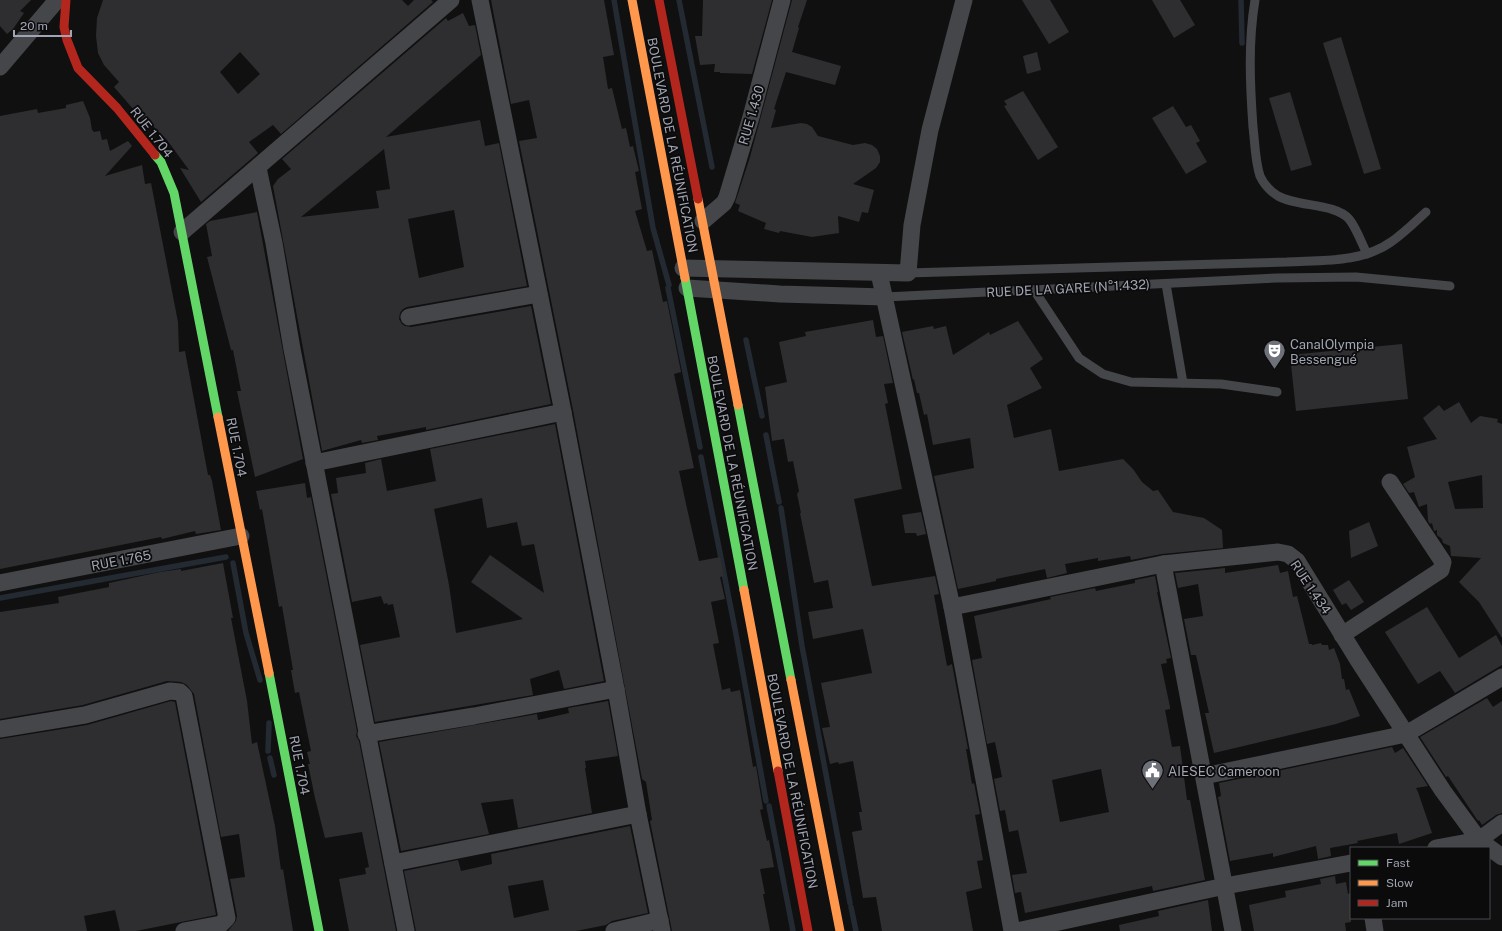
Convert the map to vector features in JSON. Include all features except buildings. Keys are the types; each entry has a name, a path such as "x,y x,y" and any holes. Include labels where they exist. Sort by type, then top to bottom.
{"main road":[{"name":"RUE 1.704","path":"66,0 64,27 67,40 78,68 117,108 161,162 174,193 280,726 319,931"},
{"name":"BOULEVARD DE LA RÉUNIFICATION","path":"632,0 808,931"},
{"path":"659,0 840,931"}],"street":[{"path":"0,67 57,0"},
{"path":"182,232 451,0"},
{"path":"480,0 563,412 616,689 638,814 661,926 614,931"},
{"name":"RUE 1.430","path":"702,221 724,203 727,197 751,117 782,0"},
{"path":"683,268 712,270 908,273 912,225 930,130 964,0"},
{"path":"258,168 274,243 292,349 366,734 406,931"},
{"path":"879,272 952,607 1012,931"},
{"name":"RUE DE LA GARE (N°1.432)","path":"687,288 780,294 885,297"},
{"path":"409,317 539,294"},
{"path":"314,463 563,412"},
{"path":"1342,635 1441,570 1443,562 1390,482"},
{"name":"RUE 1.765","path":"0,583 241,536"},
{"name":"RUE 1.434","path":"952,607 1163,564 1278,552 1288,554 1296,561 1443,791 1479,840 1488,847"},
{"path":"1163,564 1233,931"},
{"path":"1204,776 1406,734 1502,677"},
{"path":"366,734 616,689"},
{"path":"0,729 85,715 170,691 180,692 184,696 227,918 221,924 184,931"},
{"path":"393,863 638,814"},
{"path":"1441,847 1479,840 1502,823"},
{"name":"RUE 1.434","path":"1490,848 1502,857"},
{"path":"1017,931 1225,886 1350,863"},
{"path":"1373,919 1375,931"}],"lane":[{"path":"1255,0 1252,19 1250,82 1256,154 1260,175 1266,187 1278,196 1292,202 1310,204 1345,215 1350,220 1367,254"},
{"path":"908,273 1287,262 1338,259 1367,254 1390,243 1426,212"},
{"name":"RUE DE LA GARE (N°1.432)","path":"885,297 1277,278 1356,277 1450,286"},
{"path":"1166,284 1183,383"},
{"path":"1034,290 1079,358 1103,374 1131,382 1220,384 1277,392"}],"waterway":[{"path":"614,0 653,228 669,285"},
{"path":"679,0 712,167"},
{"path":"1241,0 1242,43"},
{"path":"668,288 700,447"},
{"path":"746,340 762,416"},
{"path":"766,435 779,502"},
{"path":"701,457 735,629 766,801"},
{"path":"781,508 802,646 850,903"},
{"path":"0,598 226,557"},
{"path":"233,563 246,633 260,680"},
{"path":"268,751 269,723"},
{"path":"270,758 274,775"},
{"path":"769,806 793,931"},
{"path":"851,907 856,931"}],"traffic: fast":[{"path":"155,155 161,162 174,193 218,417"},
{"path":"685,278 744,590"},
{"path":"738,405 791,680"},
{"path":"269,673 319,931"}],"traffic: slow":[{"path":"632,0 685,278"},
{"path":"698,199 738,405"},
{"path":"218,417 269,673"},
{"path":"744,590 778,771"},
{"path":"791,680 840,931"}],"traffic: jam":[{"path":"66,0 64,27 67,40 78,68 117,108 155,155"},
{"path":"659,0 698,199"},
{"path":"778,771 808,931"}],"place":[{"name":"CanalOlympia Bessengué","path":"1274,370"},
{"name":"AIESEC Cameroon","path":"1153,790"}]}
